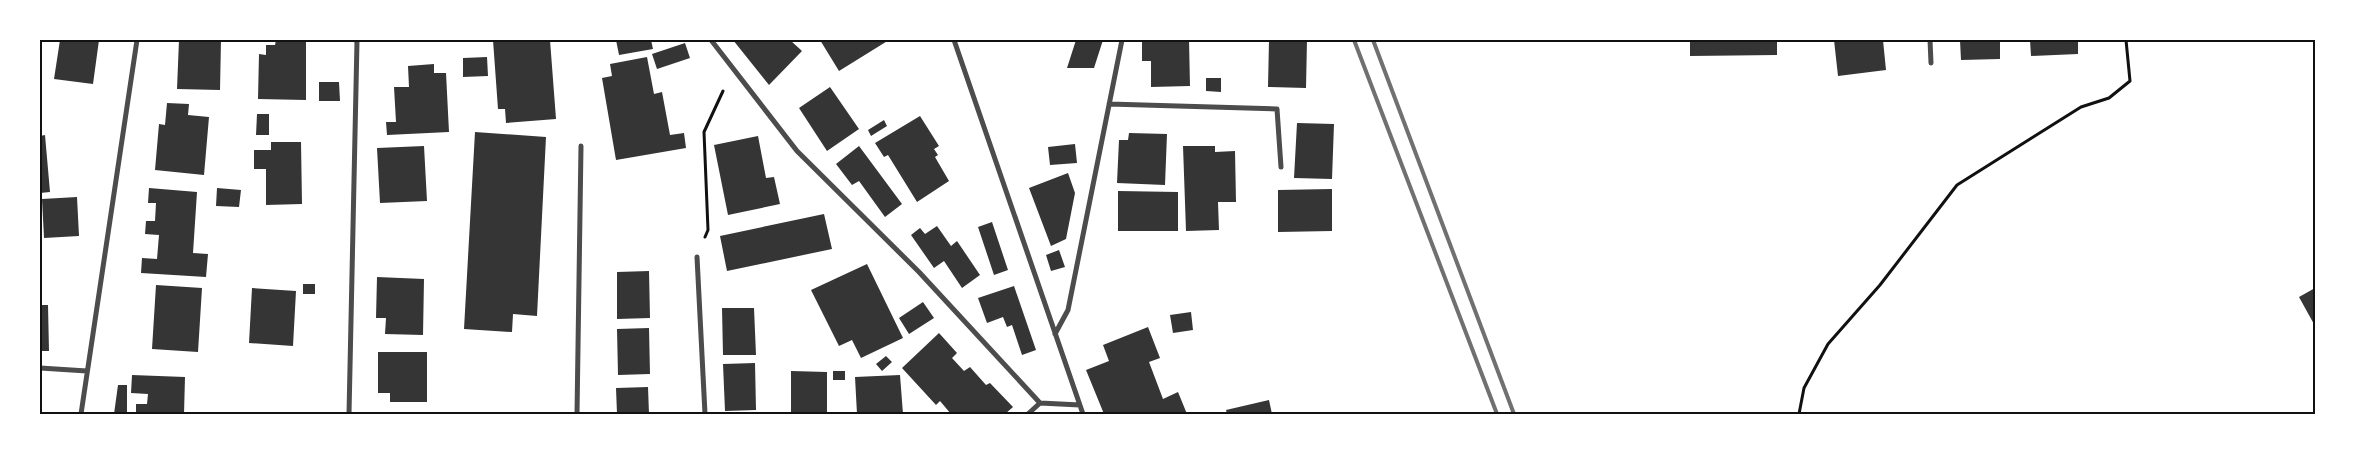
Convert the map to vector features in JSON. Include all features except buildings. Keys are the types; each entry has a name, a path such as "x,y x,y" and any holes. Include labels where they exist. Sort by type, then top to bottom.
{"street":[{"path":"81,414 137,40"},
{"path":"348,414 357,51 355,40"},
{"path":"711,40 798,151 918,272 1040,403"},
{"path":"954,40 1083,414"},
{"path":"1055,334 1068,310 1122,40"},
{"path":"1930,40 1930,63"},
{"path":"1109,104 1277,109 1281,167"},
{"path":"577,414 582,146"},
{"path":"697,257 705,414"},
{"path":"40,368 87,371"},
{"path":"1028,414 1040,403 1080,404"}],"path":[{"path":"1799,414 1804,388 1828,344 1880,284 1957,185 2081,107 2109,98 2130,81 2126,40"},
{"path":"697,257 708,230 704,132 734,70"}],"railway":[{"path":"1354,40 1497,414"},
{"path":"1373,40 1514,414"}]}
